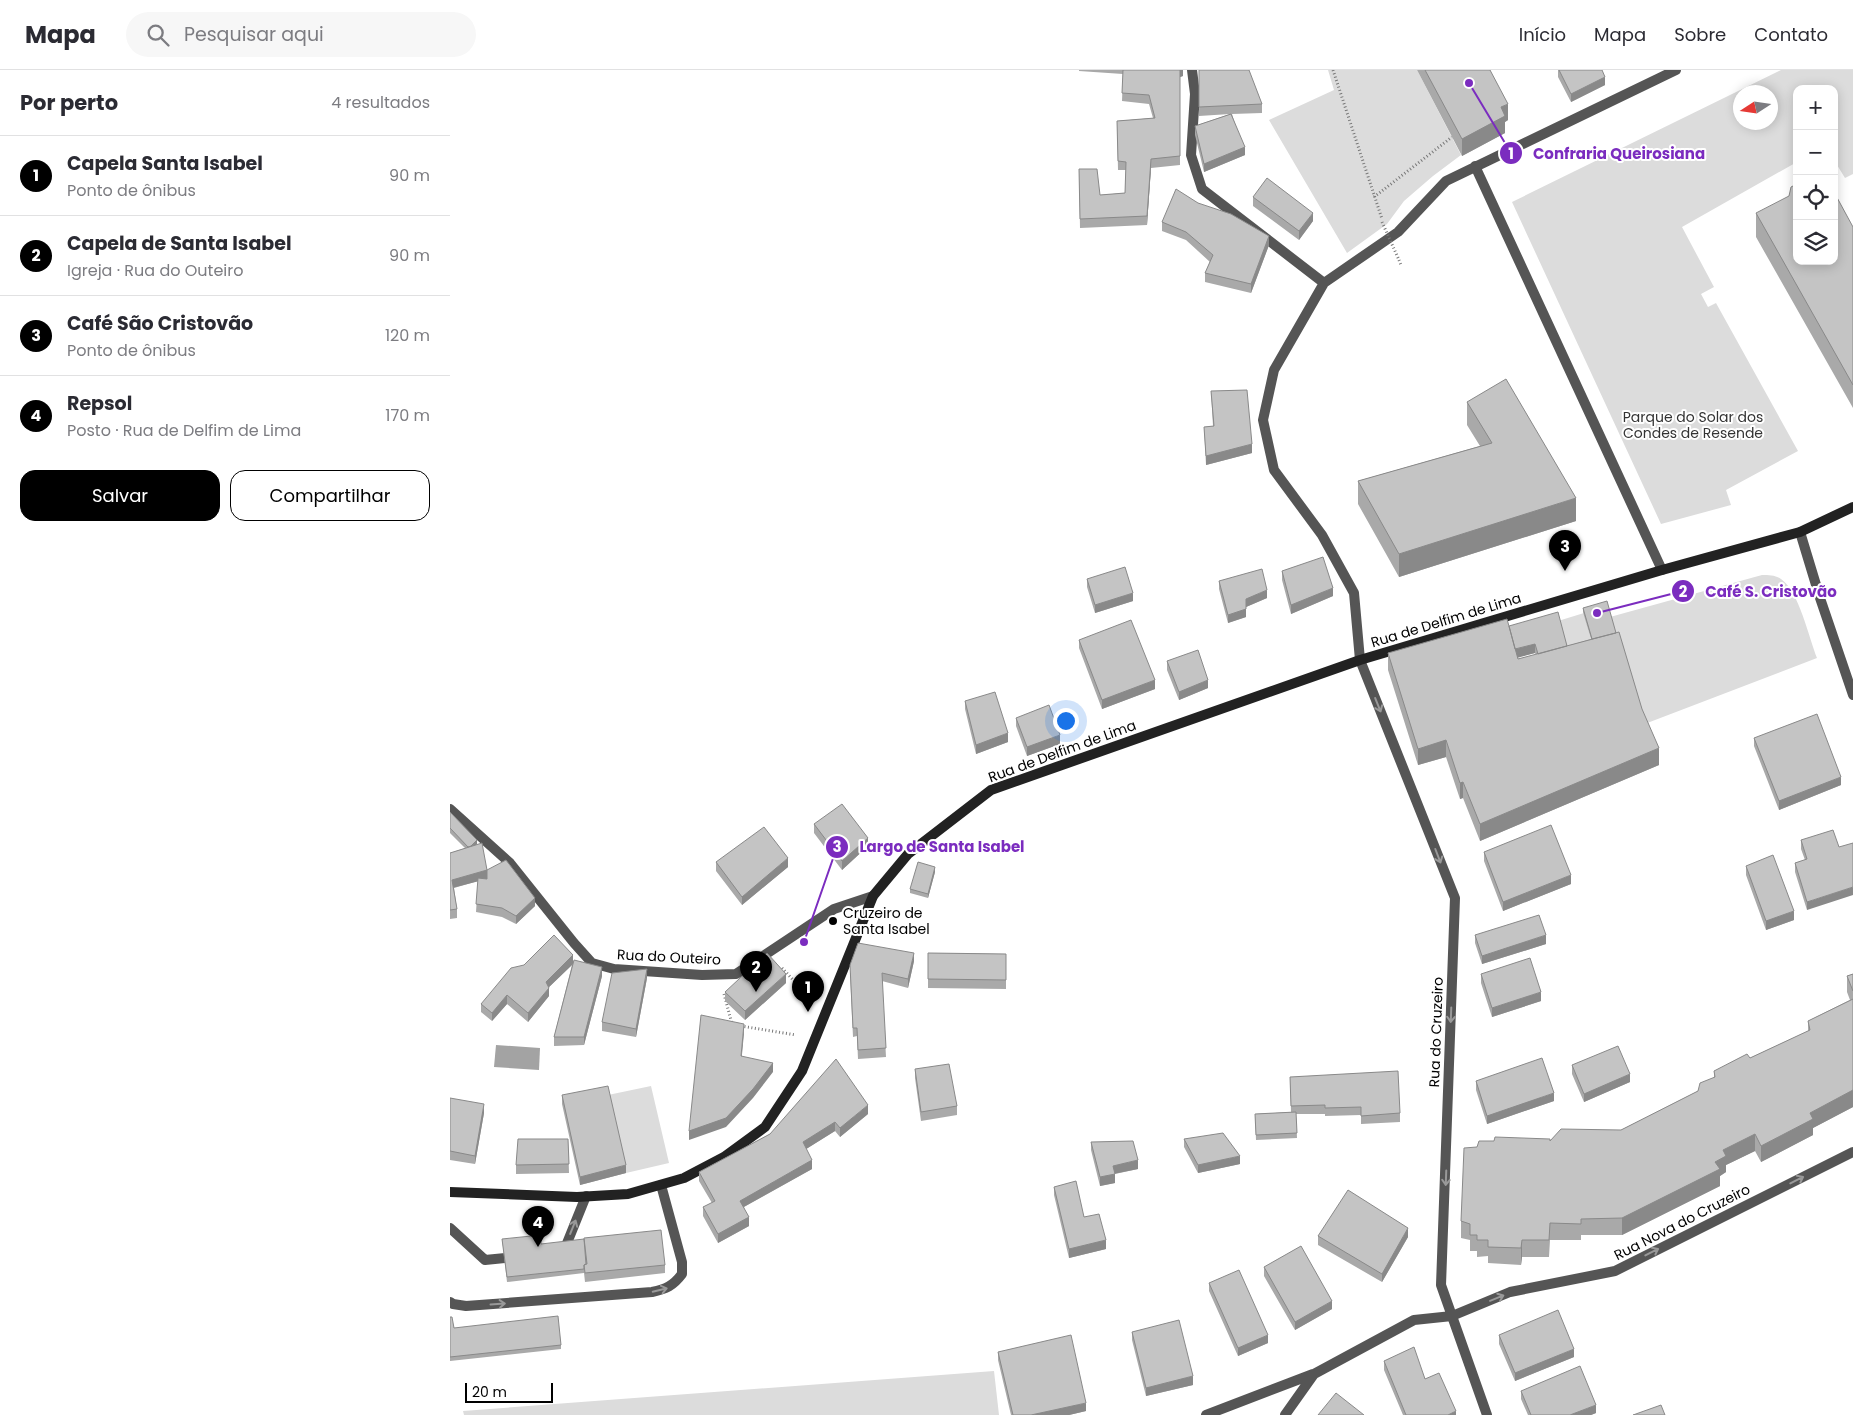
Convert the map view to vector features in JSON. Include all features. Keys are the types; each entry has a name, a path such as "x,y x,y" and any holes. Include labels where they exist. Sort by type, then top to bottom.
{"main road":[{"name":"Rua de Delfim de Lima","path":"450,1192 586,1196 628,1194 684,1178 724,1157 764,1127 802,1071 873,896 908,854 991,790 1360,660 1662,570 1800,532 1853,507"}],"street":[{"path":"1192,70 1195,94 1191,155 1202,189 1324,283 1398,232 1446,182 1475,166 1676,70"},
{"path":"1475,166 1662,570"},
{"name":"Rua do Cruzeiro","path":"1324,283 1274,370 1263,420 1274,470 1322,535 1354,594 1360,660 1455,898 1441,1285 1487,1415"},
{"path":"1800,532 1820,598 1853,694"},
{"name":"Rua do Outeiro","path":"450,809 510,863 592,963 614,969 702,975 736,974 834,909 873,896"},
{"name":"Rua Nova do Cruzeiro","path":"1285,1415 1314,1374 1414,1320 1452,1316 1510,1292 1615,1271 1853,1152"},
{"path":"450,1302 466,1306 626,1294 667,1289 682,1274 682,1262 661,1185"},
{"path":"553,1254 562,1254 586,1196"},
{"path":"450,1228 485,1260 524,1257"},
{"path":"1206,1415 1314,1374"}],"path":[{"path":"1333,70 1382,222 1401,265"},
{"path":"1374,197 1452,138"},
{"path":"768,953 826,1014"},
{"path":"719,974 731,1024 815,1039"}],"green space":[{"path":"1328,70 1417,70 1461,155 1404,201 1387,224 1347,253 1269,120 1334,90"},
{"name":"Parque do Solar dos Condes de Resende","path":"1781,70 1853,70 1853,174 1845,178 1838,167 1838,85 1793,85 1793,164 1682,227 1714,287 1701,294 1708,307 1716,303 1798,451 1726,490 1731,505 1661,524 1512,202 1733,94 1733,130 1778,130 1778,85 1750,85"},
{"path":"1762,575 1770,575 1781,579 1793,594 1803,616 1817,658 1642,725 1610,617"},
{"path":"1584,613 1595,655 1569,662 1558,621"},
{"path":"651,1086 669,1163 626,1173 608,1095"},
{"path":"994,1371 999,1415 464,1415 463,1411"}],"shaded area":[{"path":"496,1045 540,1048 539,1070 494,1067"}],"building":[{"path":"1123,70 1180,70 1180,156 1151,159 1147,216 1080,219 1079,169 1097,169 1100,195 1125,193 1126,162 1118,161 1117,121 1155,118 1149,95 1122,93"},
{"path":"1199,70 1249,70 1262,104 1199,107"},
{"path":"1425,70 1490,70 1508,104 1501,107 1505,116 1462,139"},
{"path":"1559,70 1602,70 1605,77 1571,94"},
{"path":"1231,114 1245,147 1204,164 1195,126"},
{"path":"1267,178 1313,213 1299,231 1253,197"},
{"path":"1793,186 1793,265 1838,265 1838,199 1853,227 1853,385 1756,213 1789,196"},
{"path":"1176,189 1198,203 1231,214 1269,236 1251,284 1205,273 1213,255 1186,232 1162,222"},
{"path":"1506,379 1576,498 1399,554 1358,481 1492,443 1467,402"},
{"path":"1247,390 1252,444 1206,456 1204,427 1214,426 1211,391"},
{"path":"1323,557 1333,588 1291,605 1282,571"},
{"path":"1125,567 1133,593 1095,605 1087,579"},
{"path":"1262,569 1267,590 1246,599 1246,609 1228,615 1219,581"},
{"path":"1607,601 1616,633 1592,639 1583,608"},
{"path":"1558,612 1567,646 1538,654 1535,644 1515,649 1509,626"},
{"path":"1507,619 1518,659 1619,632 1642,709 1659,748 1480,824 1463,782 1460,783 1446,740 1418,749 1388,653"},
{"path":"1131,620 1155,680 1102,700 1079,640"},
{"path":"1198,650 1208,680 1179,692 1167,661"},
{"path":"995,692 1008,733 976,745 965,701"},
{"path":"1049,705 1060,735 1027,747 1016,718"},
{"path":"1817,714 1841,777 1779,801 1754,738"},
{"path":"842,804 868,838 842,861 814,824"},
{"path":"450,812 477,840 471,846 468,847 450,828"},
{"path":"1551,825 1571,875 1503,902 1484,852"},
{"path":"764,827 788,858 742,897 716,862"},
{"path":"1833,830 1839,847 1853,843 1853,887 1807,902 1795,863 1807,859 1801,840"},
{"path":"482,843 487,870 452,880 457,909 450,910 450,853"},
{"path":"1773,855 1794,911 1766,921 1746,866"},
{"path":"506,860 535,898 516,916 502,908 476,904 478,878 487,879 487,870"},
{"path":"918,862 935,867 928,894 910,889"},
{"path":"1539,915 1546,935 1482,956 1475,935"},
{"path":"554,935 573,955 546,982 549,988 528,1013 507,995 492,1013 481,1004 511,968 524,965"},
{"path":"858,943 914,953 908,979 882,973 886,1048 858,1050 857,1028 853,1028 850,965"},
{"path":"767,953 786,974 745,1011 725,992"},
{"path":"928,953 1006,954 1006,980 928,979"},
{"path":"1530,958 1541,992 1492,1008 1481,974"},
{"path":"574,960 602,967 584,1037 554,1037"},
{"path":"647,969 636,1029 602,1022 612,973"},
{"path":"1853,974 1853,991 1847,976"},
{"path":"1853,999 1853,1090 1810,1113 1813,1119 1761,1146 1755,1134 1723,1150 1726,1156 1715,1162 1720,1169 1622,1218 1581,1219 1581,1224 1550,1223 1549,1240 1522,1240 1521,1248 1488,1247 1488,1240 1477,1240 1477,1235 1470,1235 1470,1224 1461,1221 1464,1148 1477,1147 1479,1141 1494,1141 1495,1137 1550,1139 1550,1141 1561,1129 1621,1130 1698,1091 1700,1083 1715,1077 1714,1071 1747,1054 1750,1058 1810,1030 1808,1021"},
{"path":"701,1015 744,1024 741,1056 773,1063 753,1089 726,1118 689,1131"},
{"path":"1618,1046 1630,1074 1584,1094 1572,1065"},
{"path":"1542,1058 1554,1093 1487,1116 1476,1081"},
{"path":"836,1059 868,1105 840,1128 835,1122 803,1142 812,1160 740,1201 749,1217 718,1234 703,1207 715,1201 699,1172 770,1134"},
{"path":"949,1064 957,1106 921,1112 915,1069"},
{"path":"1398,1071 1400,1113 1361,1116 1361,1107 1325,1108 1325,1105 1291,1106 1290,1077"},
{"path":"608,1086 626,1165 580,1177 562,1095"},
{"path":"450,1098 484,1104 475,1156 450,1151"},
{"path":"1296,1112 1297,1133 1256,1135 1255,1114"},
{"path":"1223,1133 1240,1156 1198,1165 1184,1139"},
{"path":"518,1139 568,1139 569,1164 516,1165"},
{"path":"1133,1141 1138,1160 1113,1166 1115,1174 1100,1177 1091,1142"},
{"path":"1076,1181 1084,1217 1099,1214 1106,1240 1069,1249 1054,1187"},
{"path":"1348,1190 1408,1228 1382,1274 1318,1236"},
{"path":"661,1230 665,1265 585,1273 584,1265 587,1264 584,1238"},
{"path":"541,1235 541,1244 584,1239 586,1264 584,1269 507,1277 502,1239"},
{"path":"1301,1246 1332,1301 1295,1322 1264,1267"},
{"path":"1239,1270 1268,1335 1238,1348 1209,1283"},
{"path":"1558,1310 1574,1349 1515,1373 1499,1335"},
{"path":"558,1316 561,1345 450,1357 450,1317 452,1317 454,1328"},
{"path":"1179,1320 1193,1376 1146,1388 1132,1332"},
{"path":"1071,1335 1086,1403 1031,1415 1013,1415 998,1352"},
{"path":"1414,1347 1425,1379 1439,1373 1456,1411 1448,1415 1406,1415 1384,1361"},
{"path":"1580,1366 1596,1405 1570,1415 1531,1415 1521,1391"},
{"path":"1336,1393 1364,1415 1318,1415"},
{"path":"1661,1405 1665,1415 1633,1415"}],"place":[{"name":"Confraria Queirosiana","path":"1469,83"},
{"name":"Café São Cristovão","path":"1565,571"},
{"name":"Café S. Cristovão","path":"1597,613"},
{"name":"Cruzeiro de Santa Isabel","path":"833,921"},
{"name":"Largo de Santa Isabel","path":"804,942"},
{"name":"Capela de Santa Isabel","path":"756,992"},
{"name":"Capela Santa Isabel","path":"808,1012"},
{"name":"Repsol","path":"538,1247"}]}
